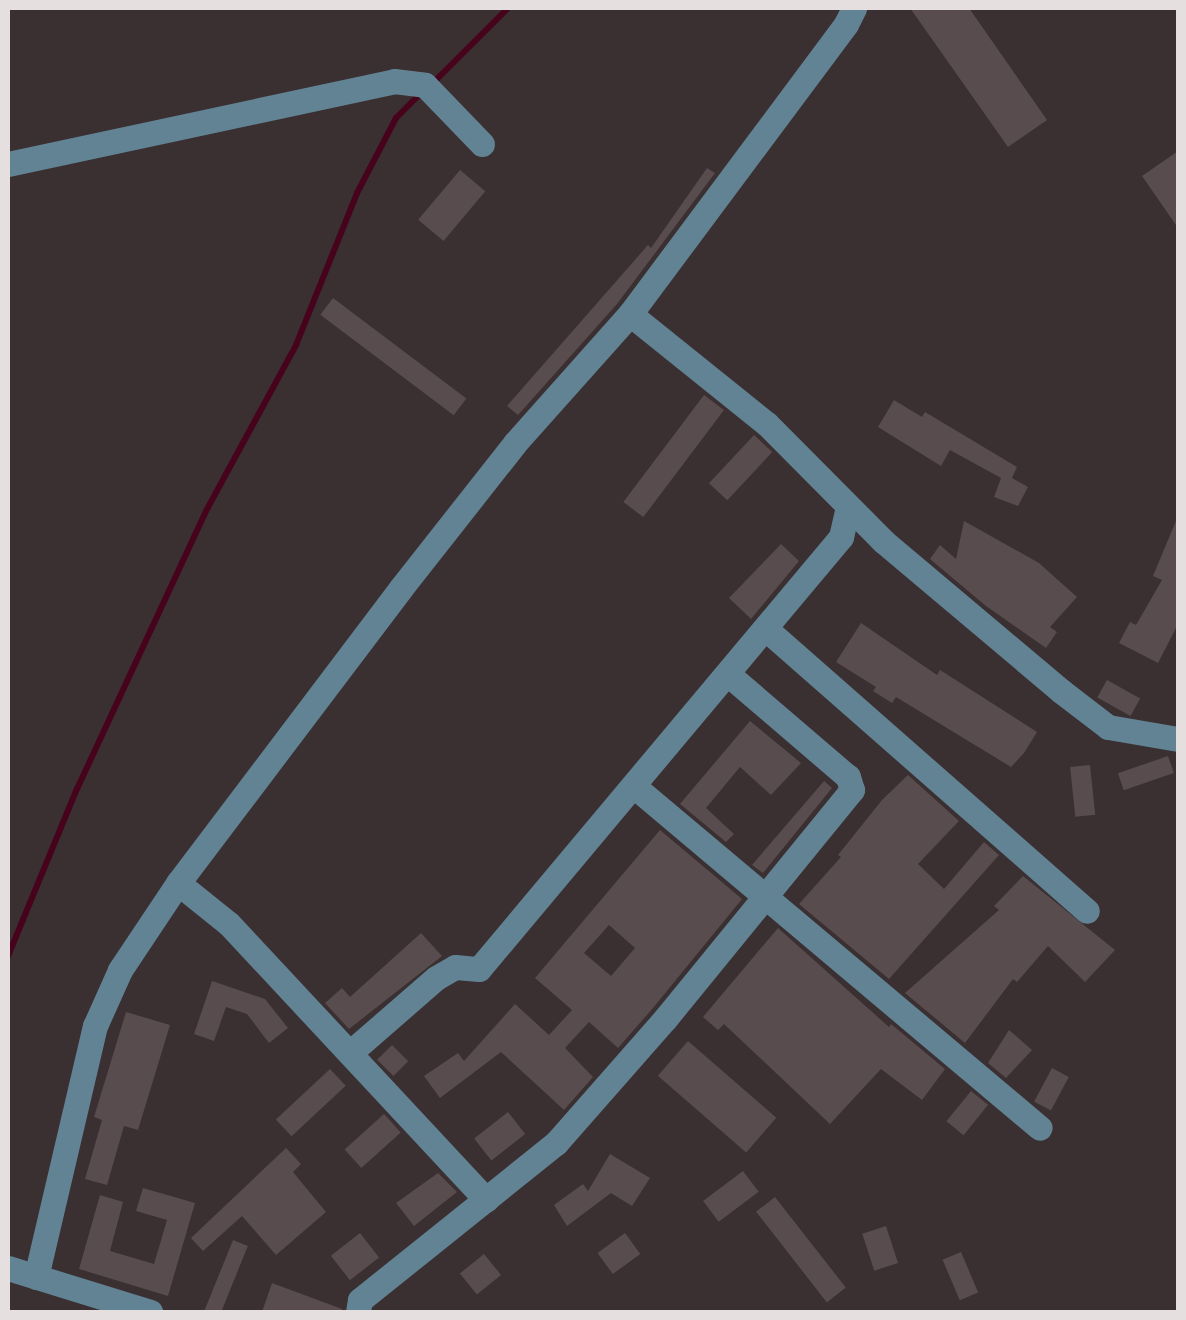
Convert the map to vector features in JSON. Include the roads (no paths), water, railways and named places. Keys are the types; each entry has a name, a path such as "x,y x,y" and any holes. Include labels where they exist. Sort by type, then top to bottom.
{"street":[{"path":"36,1277 95,1026 120,970 178,883 515,443 630,314 854,8"},
{"path":"8,164 394,81 425,85 482,144"},
{"path":"630,314 767,424 848,508 942,593 1108,726 1178,738"},
{"path":"352,1051 436,978 455,967 479,968 841,537 848,508"},
{"path":"766,629 1087,911"},
{"path":"358,1312 360,1300 556,1143 605,1090 852,790 848,777 728,674"},
{"path":"634,787 1040,1128"},
{"path":"178,883 229,924 352,1051 486,1200"},
{"path":"8,1268 150,1312"}],"waterway":[{"path":"434,82 508,8"},
{"path":"8,956 77,789 206,511 296,345 357,193 396,118 420,94"}]}
